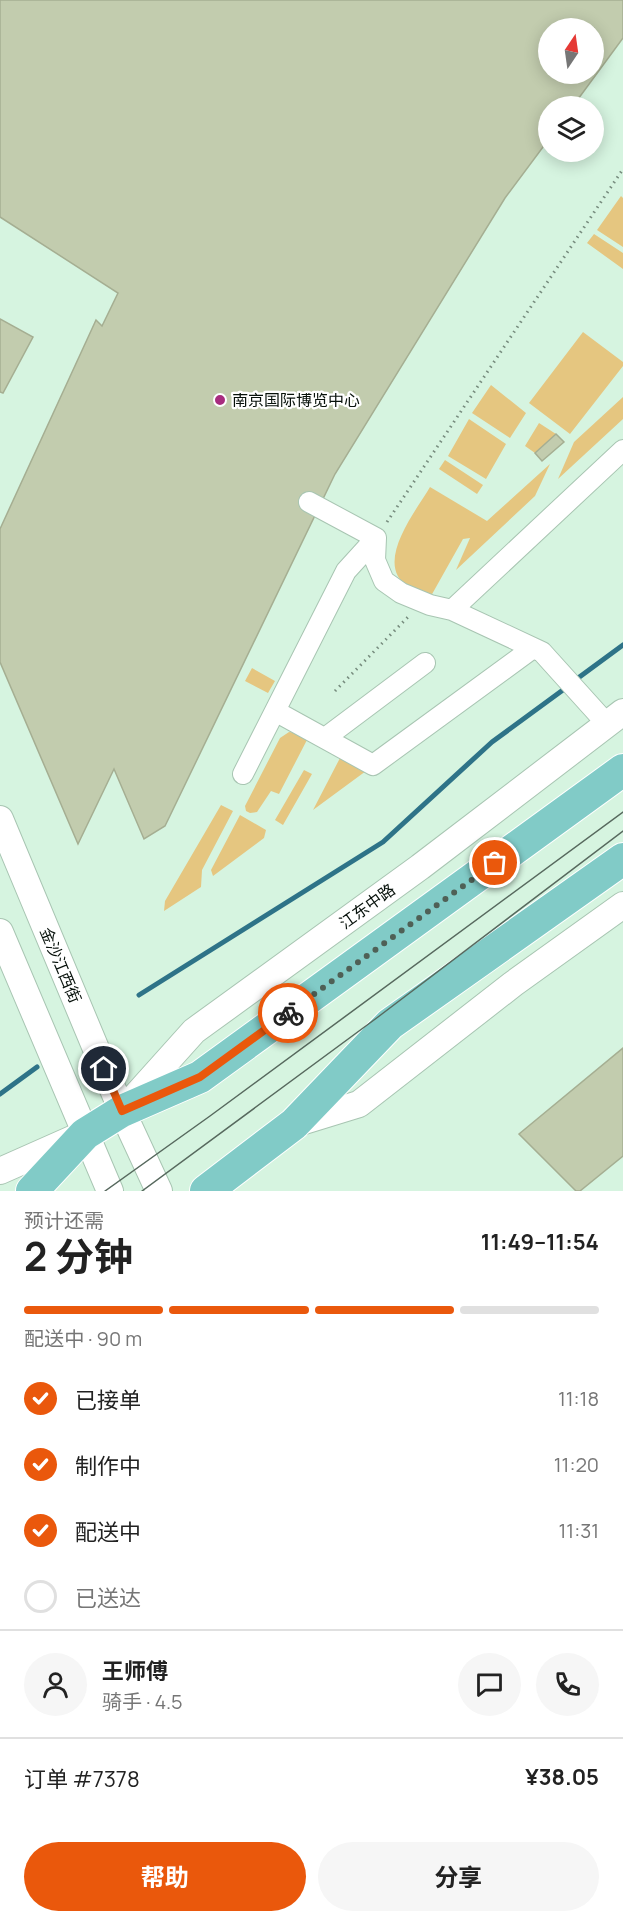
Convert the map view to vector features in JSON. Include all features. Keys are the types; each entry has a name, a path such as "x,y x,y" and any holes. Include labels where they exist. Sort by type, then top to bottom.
{"main road":[{"name":"江东中路","path":"32,1191 85,1134 122,1111 200,1077 623,770"},
{"path":"206,1191 294,1124 390,1024 623,859"}],"street":[{"path":"452,610 623,450"},
{"path":"309,502 376,538"},
{"path":"376,538 375,560 384,581 401,593 452,610 542,652 615,718"},
{"path":"243,774 346,571 376,538"},
{"path":"275,711 374,765 533,648"},
{"path":"325,738 425,663"},
{"name":"江东中路","path":"122,1111 194,1031 420,867 615,718"},
{"name":"金沙江西街","path":"0,819 122,1111 159,1191"},
{"path":"294,1124 359,1104 513,984 623,905"},
{"path":"0,932 110,1191"},
{"name":"江东中路","path":"0,1171 85,1134"}],"path":[{"path":"376,538 623,168"},
{"path":"334,691 423,602"}],"shaded area":[{"path":"621,196 623,198 623,247 597,230"},
{"path":"594,234 623,253 623,269 587,243"},
{"path":"583,332 623,362 623,366 570,434 529,403"},
{"path":"491,385 526,413 510,438 472,413"},
{"path":"623,397 623,419 558,479 574,442"},
{"path":"469,419 506,444 486,479 448,456"},
{"path":"539,423 556,434 535,453 525,446"},
{"path":"445,460 483,485 477,494 439,469"},
{"path":"550,464 535,496 456,570 470,538 463,539 431,596 409,587 399,577 395,565 400,538 430,487 487,521"},
{"path":"252,668 275,681 268,693 245,681"},
{"path":"289,732 299,733 308,738 279,794 271,791 257,812 246,811 245,806 280,738"},
{"path":"340,758 366,771 313,810"},
{"path":"304,770 312,774 283,825 275,820"},
{"path":"221,805 233,811 202,870 201,887 164,911 165,901"},
{"path":"240,815 266,830 264,838 213,876 211,870"}],"building":[{"name":"南京国际博览中心","path":"0,0 623,0 623,38 604,64 604,18 538,18 538,84 589,84 580,96 538,96 538,154 505,198 335,474 165,826 144,839 114,769 78,844 0,662 0,529 96,320 102,326 118,293 0,217"},
{"path":"0,319 33,337 3,393 0,392"},
{"path":"556,434 564,442 542,461 535,453"},
{"path":"623,1048 623,1156 580,1191 576,1191 519,1134"}],"waterway":[{"path":"574,681 623,645"},
{"path":"139,995 383,842 492,742 567,687"},
{"path":"0,1094 37,1067"}],"tram line":[{"path":"105,1191 623,812"},
{"path":"142,1191 378,1017 623,831"}],"way so far":[{"path":"288,1013 495,863"}],"place":[{"name":"南京国际博览中心","path":"220,400"}],"route":[{"path":"104,1069 122,1111 200,1077 288,1013"}]}
